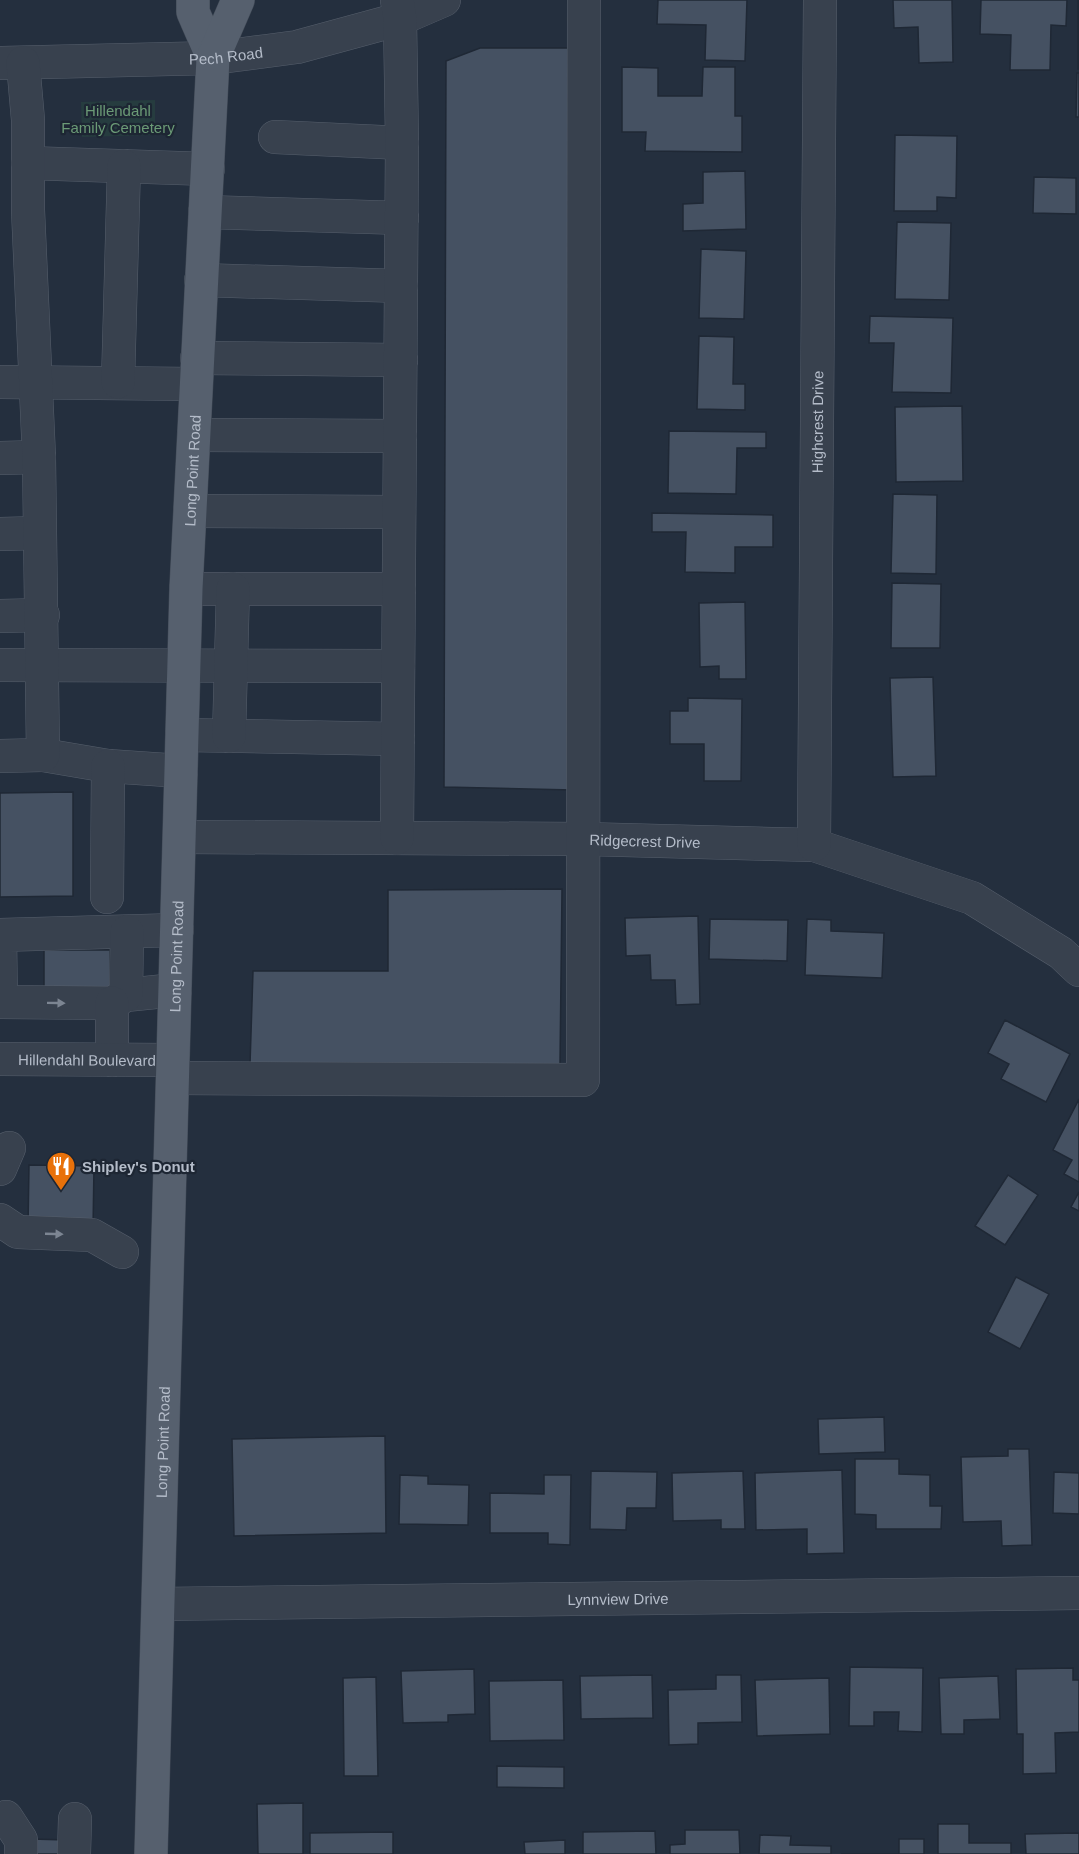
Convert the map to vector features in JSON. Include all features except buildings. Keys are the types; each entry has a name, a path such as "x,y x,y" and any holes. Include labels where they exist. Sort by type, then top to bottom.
{"main road":[{"name":"Long Point Road","path":"193,0 193,12 213,58"},
{"name":"Long Point Road","path":"150,1854 186,589 213,58 238,0"}],"street":[{"name":"Pech Road","path":"11,63 213,58 297,47 399,9 444,0"},
{"path":"584,0 585,838"},
{"name":"Highcrest Drive","path":"814,845 820,0"},
{"path":"397,838 402,218 399,9"},
{"path":"11,63 28,120 34,382 39,457 39,533 43,615 41,664 43,755"},
{"path":"275,137 402,143"},
{"path":"28,163 208,169"},
{"path":"118,382 124,166"},
{"path":"205,212 402,218"},
{"path":"201,280 401,286"},
{"path":"0,382 118,382 197,371 401,360"},
{"path":"194,435 400,436"},
{"path":"0,458 39,457"},
{"path":"190,511 399,512"},
{"path":"0,534 39,533"},
{"path":"186,589 399,589"},
{"path":"229,736 233,589"},
{"path":"0,616 43,615"},
{"path":"0,665 398,666"},
{"path":"182,735 398,739"},
{"path":"0,756 43,755 108,766 181,771"},
{"path":"107,897 108,766"},
{"name":"Ridgecrest Drive","path":"180,837 585,838 814,845 972,898 1061,953 1079,970"},
{"name":"Hillendahl Boulevard","path":"0,1059 112,1060 173,1069 583,1080 585,838"},
{"path":"175,990 119,999 1,1002 0,935 177,930"},
{"path":"112,1060 127,932"},
{"path":"0,1220 18,1233 92,1235 122,1252"},
{"name":"Lynnview Drive","path":"158,1604 1079,1593"},
{"path":"6,1817 21,1840 21,1854"},
{"path":"74,1854 75,1819"}],"green space":[{"name":"Hillendahl Family Cemetery","path":"155,100 155,135 82,137 81,102"}],"place":[{"name":"Shipley's Donut","path":"61,1192"}]}
